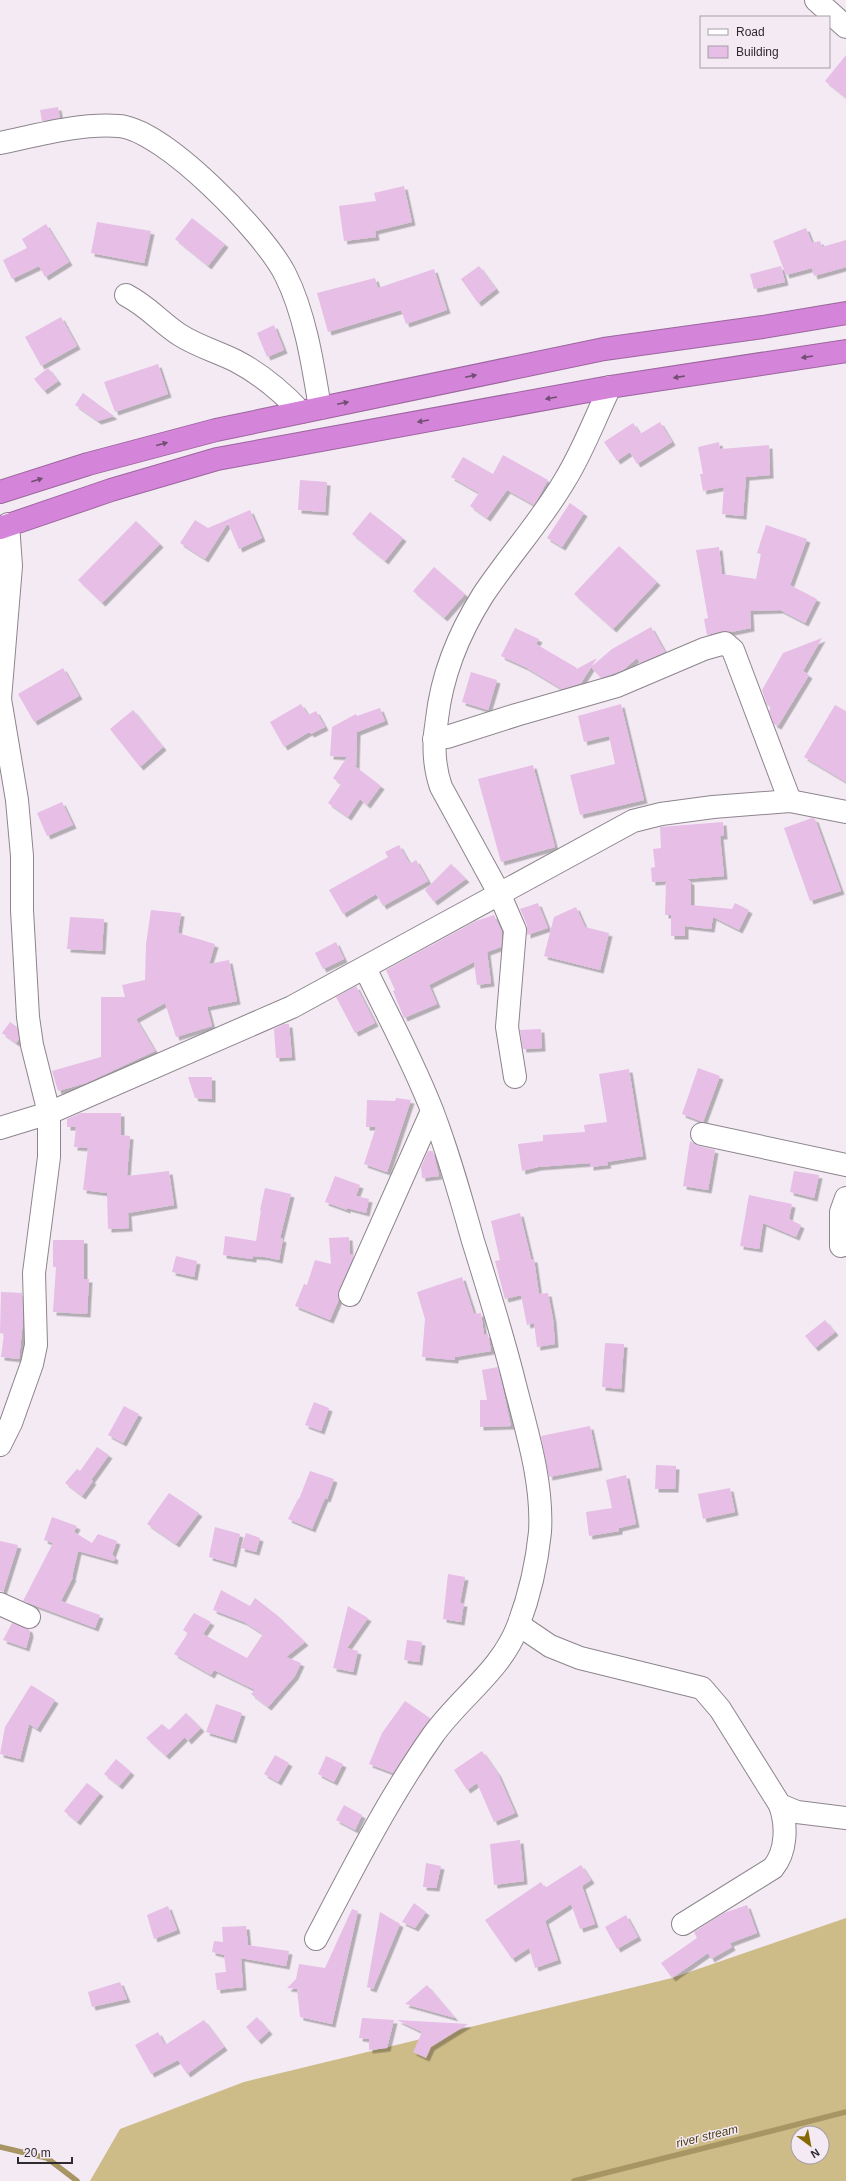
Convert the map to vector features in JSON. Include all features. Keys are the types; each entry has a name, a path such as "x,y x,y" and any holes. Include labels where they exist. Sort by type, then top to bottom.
{"highway":[{"path":"0,492 88,464 216,430 604,349 846,313"},
{"path":"4,526 110,490 217,459 610,387 846,351"}],"street":[{"path":"816,0 846,27"},
{"path":"0,144 61,131 96,126 120,126 140,132 161,144 187,165 225,200 262,240 285,273 294,293 301,320 311,410"},
{"path":"126,295 145,306 180,335 237,362 263,378 281,392 311,410"},
{"path":"516,1077 507,1027 515,930 499,893 441,787 437,774 434,740 444,675 459,640 483,595 532,531 566,479 610,387"},
{"path":"0,1445 11,1423 30,1372 36,1345 34,1274 49,1157 49,1113 32,1045 28,1017 22,910 22,849 17,800 0,699 11,566 4,526"},
{"path":"434,740 447,738 516,715 617,686 704,649 725,643 733,650 790,801"},
{"path":"0,1128 49,1113 292,1007 450,922 499,893 617,828 646,817 713,807 790,801 846,812"},
{"path":"316,1939 358,1858 434,1735 499,1661 519,1625 533,1574 540,1532 538,1490 530,1447 507,1354 450,1161 432,1111 365,968"},
{"path":"350,1295 432,1111"},
{"path":"702,1134 846,1165"},
{"path":"841,1246 841,1212 846,1198"},
{"path":"0,1604 30,1617"},
{"path":"519,1625 550,1646 580,1658 702,1688 720,1709 780,1805 785,1819 786,1828 779,1859 773,1868 683,1924"},
{"path":"780,1805 797,1812 846,1818"}],"shaded area":[{"path":"846,1918 846,2181 90,2181 120,2129 244,2082 672,1978"}],"building":[{"path":"846,55 846,98 825,81"},
{"path":"58,107 60,118 42,121 40,110"},
{"path":"404,186 412,222 375,231 376,237 344,241 339,206 376,201 374,193"},
{"path":"192,218 225,244 208,266 175,239"},
{"path":"97,222 151,231 144,263 91,253"},
{"path":"46,224 69,262 45,277 39,266 12,279 3,260 27,248 22,239"},
{"path":"806,228 812,243 820,241 822,247 846,240 846,267 814,276 812,268 786,275 773,241"},
{"path":"479,266 496,289 478,303 461,279"},
{"path":"781,266 785,282 754,289 750,274"},
{"path":"434,269 447,310 406,324 401,310 328,332 317,293 375,278 378,288"},
{"path":"61,317 77,346 41,366 25,337"},
{"path":"274,325 284,350 267,357 257,333"},
{"path":"158,364 168,394 115,412 104,382"},
{"path":"48,368 58,381 44,391 34,379"},
{"path":"83,393 114,416 98,421 75,405"},
{"path":"660,422 672,442 637,464 630,452 617,461 604,442 633,423 640,434"},
{"path":"719,442 720,449 769,445 770,475 746,477 743,516 722,514 724,487 703,491 700,474 703,474 698,447"},
{"path":"503,455 548,480 534,505 507,490 487,518 470,506 479,493 451,477 463,457 493,474"},
{"path":"300,480 327,482 325,512 298,510"},
{"path":"570,503 584,513 562,547 547,538"},
{"path":"250,510 262,538 239,549 228,523 205,559 180,543 195,520 208,528"},
{"path":"370,512 403,538 385,561 352,534"},
{"path":"136,521 160,544 102,603 78,580"},
{"path":"766,525 807,539 790,585 817,599 805,623 780,610 750,611 751,628 731,632 722,631 707,635 704,619 708,618 696,550 719,547 722,574 756,579 761,554 757,553"},
{"path":"619,546 657,582 613,629 574,594"},
{"path":"434,567 465,594 444,618 413,591"},
{"path":"651,627 665,652 640,663 637,658 623,670 601,678 591,667 612,649"},
{"path":"515,628 539,639 536,644 577,668 575,670 597,658 581,683 562,689 525,667 501,656"},
{"path":"822,638 803,671 809,675 778,726 774,724 769,711 771,707 767,705 762,690 783,653"},
{"path":"63,668 79,696 34,722 18,694"},
{"path":"471,672 497,680 488,710 462,702"},
{"path":"301,704 308,715 316,711 325,727 311,734 309,732 284,747 270,722"},
{"path":"621,704 644,800 580,815 570,775 615,764 609,736 584,742 578,716"},
{"path":"835,705 846,711 846,782 804,757"},
{"path":"380,708 385,721 357,732 356,767 381,786 367,805 360,799 348,817 328,803 341,784 333,778 347,757 330,756 332,727 356,714 357,716"},
{"path":"133,710 163,747 140,767 110,729"},
{"path":"533,765 555,847 501,862 478,779"},
{"path":"62,802 73,825 47,836 37,813"},
{"path":"812,818 815,819 841,891 810,901 784,828"},
{"path":"723,822 724,836 720,836 724,876 687,879 691,882 691,905 732,909 735,903 749,910 739,930 713,917 711,929 685,926 685,936 671,936 671,915 665,915 666,881 652,882 651,868 655,867 653,849 661,848 660,827"},
{"path":"399,845 410,864 416,860 428,881 383,906 376,894 343,914 329,890 388,857 385,852"},
{"path":"451,864 466,879 434,902 425,890"},
{"path":"538,903 548,928 527,935 527,925 520,909"},
{"path":"576,907 585,927 609,933 600,970 544,956 554,917"},
{"path":"151,910 181,913 178,933 215,944 209,964 229,960 237,1001 207,1007 212,1026 176,1037 165,1003 136,1019 155,1051 86,1083 58,1091 52,1071 101,1057 101,997 125,997 122,985 145,980 146,944"},
{"path":"494,915 502,932 501,947 487,952 491,983 477,985 474,962 429,985 437,1004 404,1018 393,991 395,990 386,970 476,921"},
{"path":"70,917 104,919 102,951 67,949"},
{"path":"336,942 344,959 323,969 315,953"},
{"path":"356,986 375,1023 355,1033 336,997"},
{"path":"10,1022 17,1027 19,1039 16,1043 2,1033"},
{"path":"284,1024 289,1024 292,1057 276,1058 274,1029"},
{"path":"541,1029 542,1048 523,1049 520,1030"},
{"path":"698,1068 720,1076 703,1122 682,1114"},
{"path":"629,1069 643,1156 607,1162 608,1165 590,1167 590,1163 538,1167 522,1171 518,1144 543,1141 543,1135 585,1132 584,1125 607,1122 599,1074"},
{"path":"188,1077 212,1077 212,1099 195,1098"},
{"path":"396,1098 411,1100 387,1172 364,1164 376,1127 366,1127 367,1100 395,1101"},
{"path":"81,1113 121,1113 121,1135 130,1136 127,1176 169,1171 174,1205 128,1213 129,1228 108,1229 107,1193 83,1190 88,1148 74,1147 76,1127 67,1127 67,1119"},
{"path":"690,1141 699,1146 715,1150 708,1190 683,1186"},
{"path":"428,1151 433,1151 439,1176 422,1178 421,1167"},
{"path":"794,1171 819,1175 814,1198 790,1192"},
{"path":"335,1176 360,1185 356,1196 369,1199 366,1213 347,1208 347,1210 325,1202"},
{"path":"265,1188 291,1194 280,1238 283,1239 279,1260 265,1257 253,1256 253,1259 223,1255 225,1236 256,1241 260,1210"},
{"path":"749,1195 792,1204 789,1219 801,1225 796,1237 763,1223 759,1249 740,1246"},
{"path":"520,1213 531,1259 534,1259 539,1294 548,1293 553,1319 555,1344 537,1347 534,1323 527,1325 521,1295 505,1299 495,1261 500,1260 491,1221"},
{"path":"349,1237 350,1254 354,1255 339,1290 339,1299 330,1320 295,1306 304,1284 307,1285 315,1260 331,1264 329,1238"},
{"path":"53,1240 84,1240 84,1279 89,1279 87,1314 53,1312 56,1267 53,1267"},
{"path":"176,1256 197,1261 194,1277 172,1272"},
{"path":"462,1277 474,1314 481,1313 484,1335 488,1334 491,1351 455,1357 455,1360 422,1357 425,1319 417,1292"},
{"path":"1,1292 22,1293 23,1321 19,1359 1,1357 4,1334 0,1333"},
{"path":"825,1320 835,1332 815,1348 805,1336"},
{"path":"605,1343 624,1344 621,1389 602,1387"},
{"path":"498,1367 511,1426 480,1427 480,1400 487,1400 482,1370"},
{"path":"314,1402 329,1408 321,1431 305,1425"},
{"path":"124,1406 139,1414 123,1443 108,1435"},
{"path":"590,1426 599,1467 549,1477 541,1436"},
{"path":"97,1447 109,1455 91,1480 93,1481 82,1496 65,1483 77,1469 80,1471"},
{"path":"656,1465 676,1466 675,1489 655,1489"},
{"path":"310,1471 334,1479 327,1499 325,1498 312,1529 288,1519 299,1499"},
{"path":"626,1475 636,1524 619,1528 619,1531 589,1536 586,1512 612,1508 606,1480"},
{"path":"730,1488 735,1512 703,1519 698,1494"},
{"path":"169,1493 199,1513 176,1544 147,1524"},
{"path":"52,1517 77,1526 74,1532 92,1543 98,1534 117,1541 112,1555 115,1557 114,1561 78,1551 73,1577 61,1601 100,1615 95,1628 23,1601 53,1543 44,1540"},
{"path":"215,1527 240,1534 233,1564 209,1557"},
{"path":"246,1533 260,1538 256,1552 241,1548"},
{"path":"0,1541 18,1545 3,1592 0,1591"},
{"path":"448,1574 465,1577 460,1603 464,1603 461,1622 443,1619"},
{"path":"221,1590 250,1606 255,1598 278,1616 305,1642 286,1657 301,1663 295,1676 268,1707 251,1694 255,1690 214,1670 211,1675 174,1654 188,1633 183,1630 194,1613 211,1622 203,1634 247,1658 263,1634 244,1622 213,1610"},
{"path":"348,1606 368,1618 347,1648 358,1651 353,1672 333,1668"},
{"path":"12,1623 29,1629 30,1634 26,1648 3,1640"},
{"path":"407,1640 422,1642 419,1662 404,1660"},
{"path":"31,1685 55,1700 37,1729 29,1724 20,1759 0,1754 5,1727"},
{"path":"405,1701 430,1718 393,1773 369,1764 382,1733"},
{"path":"216,1704 242,1713 233,1740 206,1732"},
{"path":"186,1713 201,1728 188,1741 185,1737 166,1756 146,1738 162,1724 169,1730"},
{"path":"482,1751 498,1774 515,1813 494,1822 477,1783 467,1790 454,1770"},
{"path":"275,1755 289,1763 278,1782 264,1774"},
{"path":"326,1756 343,1764 334,1782 318,1774"},
{"path":"116,1759 131,1772 119,1786 104,1774"},
{"path":"87,1783 100,1793 77,1822 64,1811"},
{"path":"344,1805 362,1815 355,1830 336,1820"},
{"path":"520,1840 524,1881 494,1885 490,1844"},
{"path":"426,1863 441,1866 436,1888 423,1887"},
{"path":"581,1865 591,1880 582,1886 595,1924 580,1929 571,1904 545,1921 558,1960 535,1968 529,1948 512,1959 485,1920 541,1882 545,1888"},
{"path":"414,1903 426,1912 415,1928 402,1922"},
{"path":"747,1905 757,1933 730,1943 732,1947 711,1959 708,1953 672,1978 661,1963 697,1938 694,1932 724,1913"},
{"path":"168,1906 177,1930 154,1939 147,1915"},
{"path":"352,1909 358,1911 332,2024 300,2017 297,1989 287,1988 296,1979 299,1964 325,1968"},
{"path":"380,1912 400,1924 373,1989 367,1987"},
{"path":"626,1915 638,1937 617,1949 605,1927"},
{"path":"246,1926 248,1945 289,1951 286,1966 241,1958 243,1987 217,1990 215,1973 226,1972 224,1955 212,1952 214,1941 223,1942 222,1927"},
{"path":"120,1982 127,1999 92,2007 88,1992"},
{"path":"427,1985 455,2018 405,2004"},
{"path":"257,2017 269,2031 258,2041 246,2027"},
{"path":"362,2018 394,2020 387,2048 369,2050 369,2039 359,2038"},
{"path":"204,2020 224,2047 187,2074 178,2060 151,2074 135,2045 158,2032 165,2045"},
{"path":"397,2020 468,2024 431,2047 426,2058 413,2052 422,2032"}],"waterway":[{"name":"river stream","path":"574,2181 846,2112"},
{"name":"river stream","path":"0,2147 47,2158 77,2181"}]}
